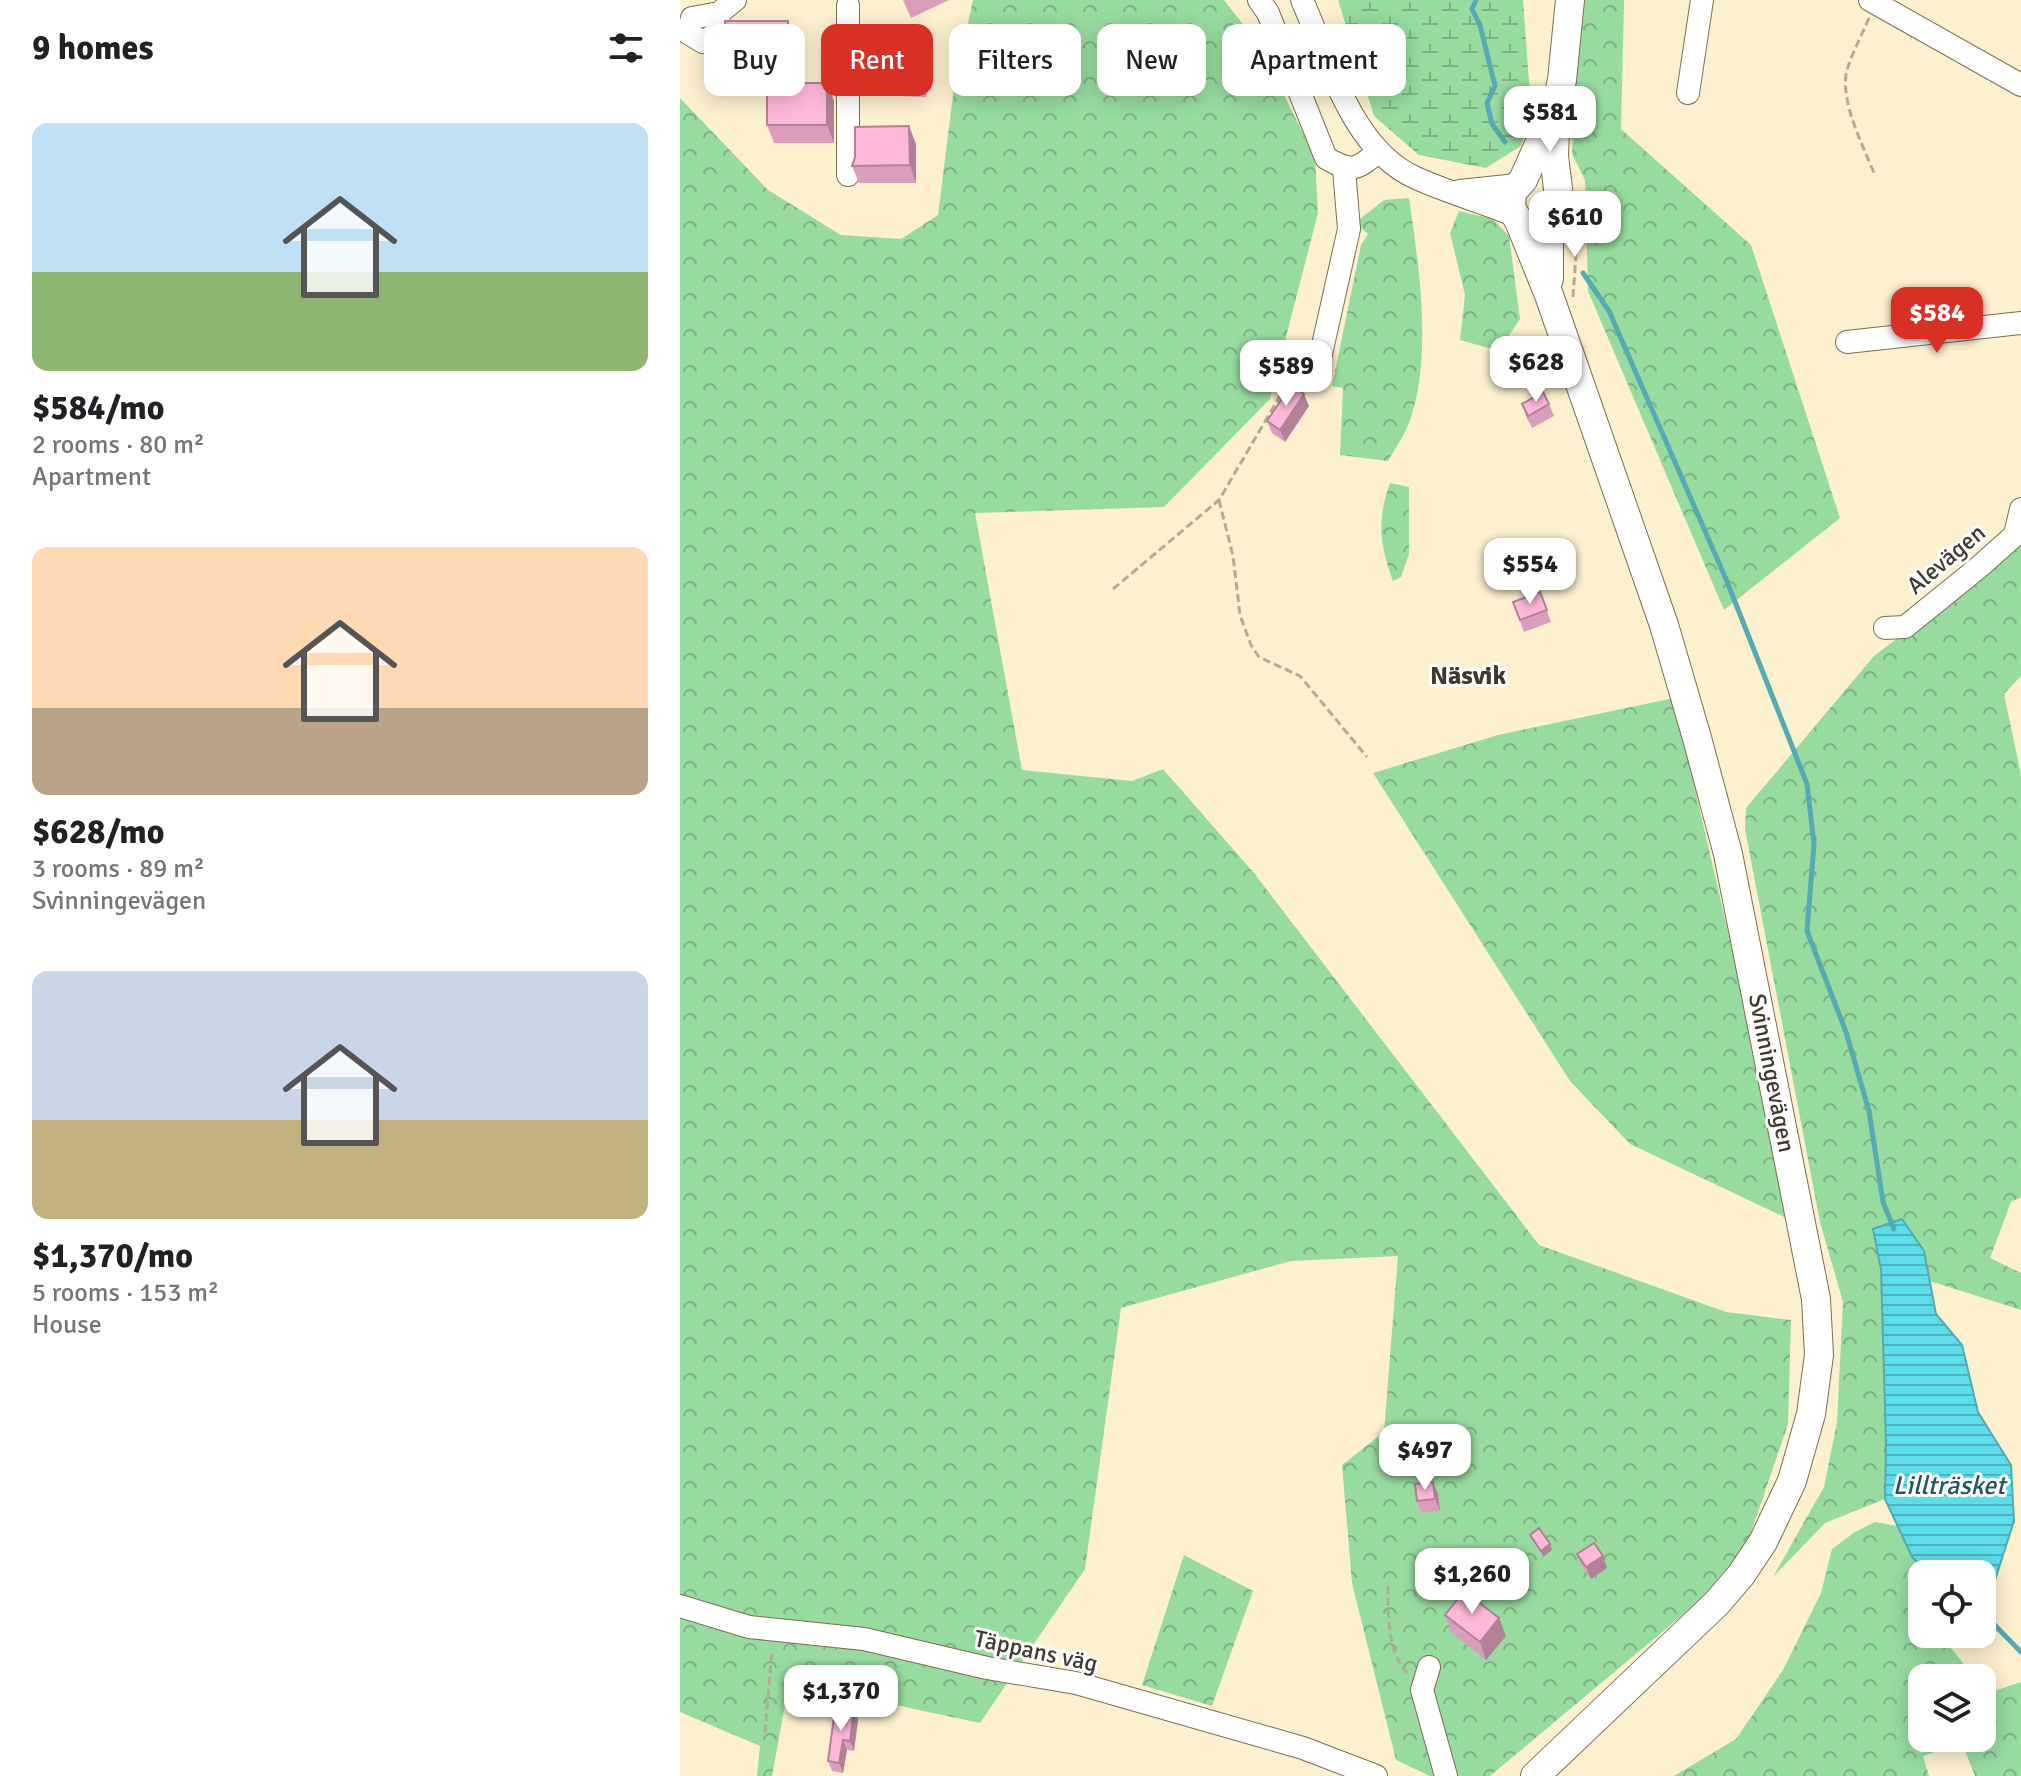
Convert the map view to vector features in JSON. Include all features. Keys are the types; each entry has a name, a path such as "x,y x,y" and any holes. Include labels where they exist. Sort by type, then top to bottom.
{"main road":[{"name":"Svinningevägen","path":"1535,1776 1716,1604 1749,1564 1792,1481 1811,1414 1819,1355 1816,1299 1728,854 1664,625 1561,303 1549,241 1563,208 1554,156 1556,106 1562,80 1570,0"},
{"name":"Svinningevägen","path":"1556,106 1510,200 1561,303"},
{"path":"1517,218 1534,227 1542,226 1563,208 1547,180 1539,177 1520,182"}],"street":[{"path":"1259,0 1274,27 1326,158 1344,169 1359,168 1378,152"},
{"path":"1302,0 1349,112 1378,152 1414,177 1517,218"},
{"path":"1688,93 1702,0"},
{"path":"847,2 848,175"},
{"path":"1873,2 2021,85"},
{"path":"1319,363 1349,229 1344,169"},
{"path":"1455,192 1520,182"},
{"path":"1847,342 2021,323"},
{"name":"Alevägen","path":"1885,628 1905,627 1978,568 2015,535 2021,509"},
{"name":"Täppans väg","path":"680,1606 749,1627 864,1639 987,1668 1076,1683 1303,1748 1376,1776"},
{"path":"1429,1667 1422,1690 1446,1776"}],"path":[{"path":"1873,2 1846,72 1846,87 1851,116 1874,173"},
{"path":"1561,303 1563,208"},
{"path":"1113,589 1219,500 1287,384 1319,363"},
{"path":"1219,500 1233,556 1240,615 1251,645 1259,657 1300,676 1367,757"},
{"path":"1388,1586 1388,1624 1401,1666 1422,1690"},
{"path":"765,1733 773,1629"}],"green space":[{"path":"973,0 1224,0 1243,24 1222,24 1222,96 1285,96 1315,158 1318,213 1270,399 1164,507 975,513 1022,770 1132,781 1163,769 1254,873 1539,1245 1726,1312 1791,1320 1788,1424 1739,1568 1490,1776 1430,1776 1396,1760 1352,1583 1342,1465 1384,1432 1398,1256 1291,1261 1121,1308 1085,1569 980,1723 891,1704 787,1694 772,1776 757,1776 760,1746 680,1712 680,98 768,190 841,235 901,239 938,215 953,96 1081,96 1081,24 968,24"},
{"path":"1338,0 1523,0 1531,109 1521,146 1486,168 1419,155 1374,116 1368,96 1406,96 1406,24 1345,24"},
{"path":"1580,0 1624,0 1621,129 1751,245 1840,518 1724,610 1588,291 1585,180 1572,154"},
{"path":"1409,198 1422,314 1420,375 1415,403 1407,428 1388,461 1340,455 1343,388 1332,386 1361,245 1368,234 1355,223 1384,200"},
{"path":"1459,211 1493,219 1509,236 1520,319 1499,351 1460,340 1465,295 1450,233"},
{"path":"1390,483 1409,487 1409,554 1401,577 1393,581 1381,532"},
{"path":"2021,524 2021,676 2004,694 2021,775 2021,1197 2011,1202 1990,1258 2021,1273 2021,1310 1930,1281 1924,1251 1874,1229 1885,1329 1885,1499 1825,1523 1773,1577 1824,1487 1837,1422 1843,1302 1820,1222 1745,829 1746,808 1874,656 2015,549"},
{"path":"1674,698 1795,1222 1630,1144 1570,1081 1373,773 1498,735"},
{"path":"1875,1522 1897,1526 1915,1560 1908,1560 1908,1648 1951,1648 1964,1664 1908,1664 1908,1752 1935,1752 1923,1756 1929,1776 1674,1776 1736,1739 1783,1670 1821,1593 1832,1549"},
{"path":"1184,1555 1253,1591 1212,1706 1142,1685"},
{"path":"2021,1682 2021,1776 1975,1776 1966,1752 1996,1752 1996,1690"}],"water":[{"name":"Lillträsket","path":"1902,1219 1924,1251 1936,1314 1962,1345 1978,1412 2011,1465 2014,1521 1996,1577 1996,1560 1915,1560 1885,1499 1881,1270 1873,1229"}],"building":[{"path":"725,21 788,21 788,24 725,24"},
{"path":"805,83 821,83 821,96 827,96 827,125 767,125 767,96 805,96"},
{"path":"909,126 910,165 852,166 855,127"},
{"path":"1291,385 1304,394 1280,430 1267,421"},
{"path":"1543,392 1549,404 1528,416 1522,404"},
{"path":"1540,592 1547,610 1520,620 1513,602"},
{"path":"1433,1482 1435,1499 1417,1501 1415,1484"},
{"path":"1539,1528 1550,1544 1541,1551 1530,1535"},
{"path":"1594,1543 1603,1556 1586,1567 1577,1554"},
{"path":"1464,1591 1499,1618 1480,1642 1445,1615"},
{"path":"841,1707 854,1709 850,1741 843,1740 839,1763 828,1761 834,1717 840,1718"}],"waterway":[{"path":"1476,0 1472,9 1480,25 1495,86 1487,103 1492,124 1505,142"},
{"path":"1583,273 1609,311 1726,579 1807,784 1814,844 1807,931 1846,1032 1869,1111 1883,1202 1894,1229"},
{"path":"1996,1626 2021,1652"}],"district":[{"name":"Näsvik","path":"1468,676"}]}
